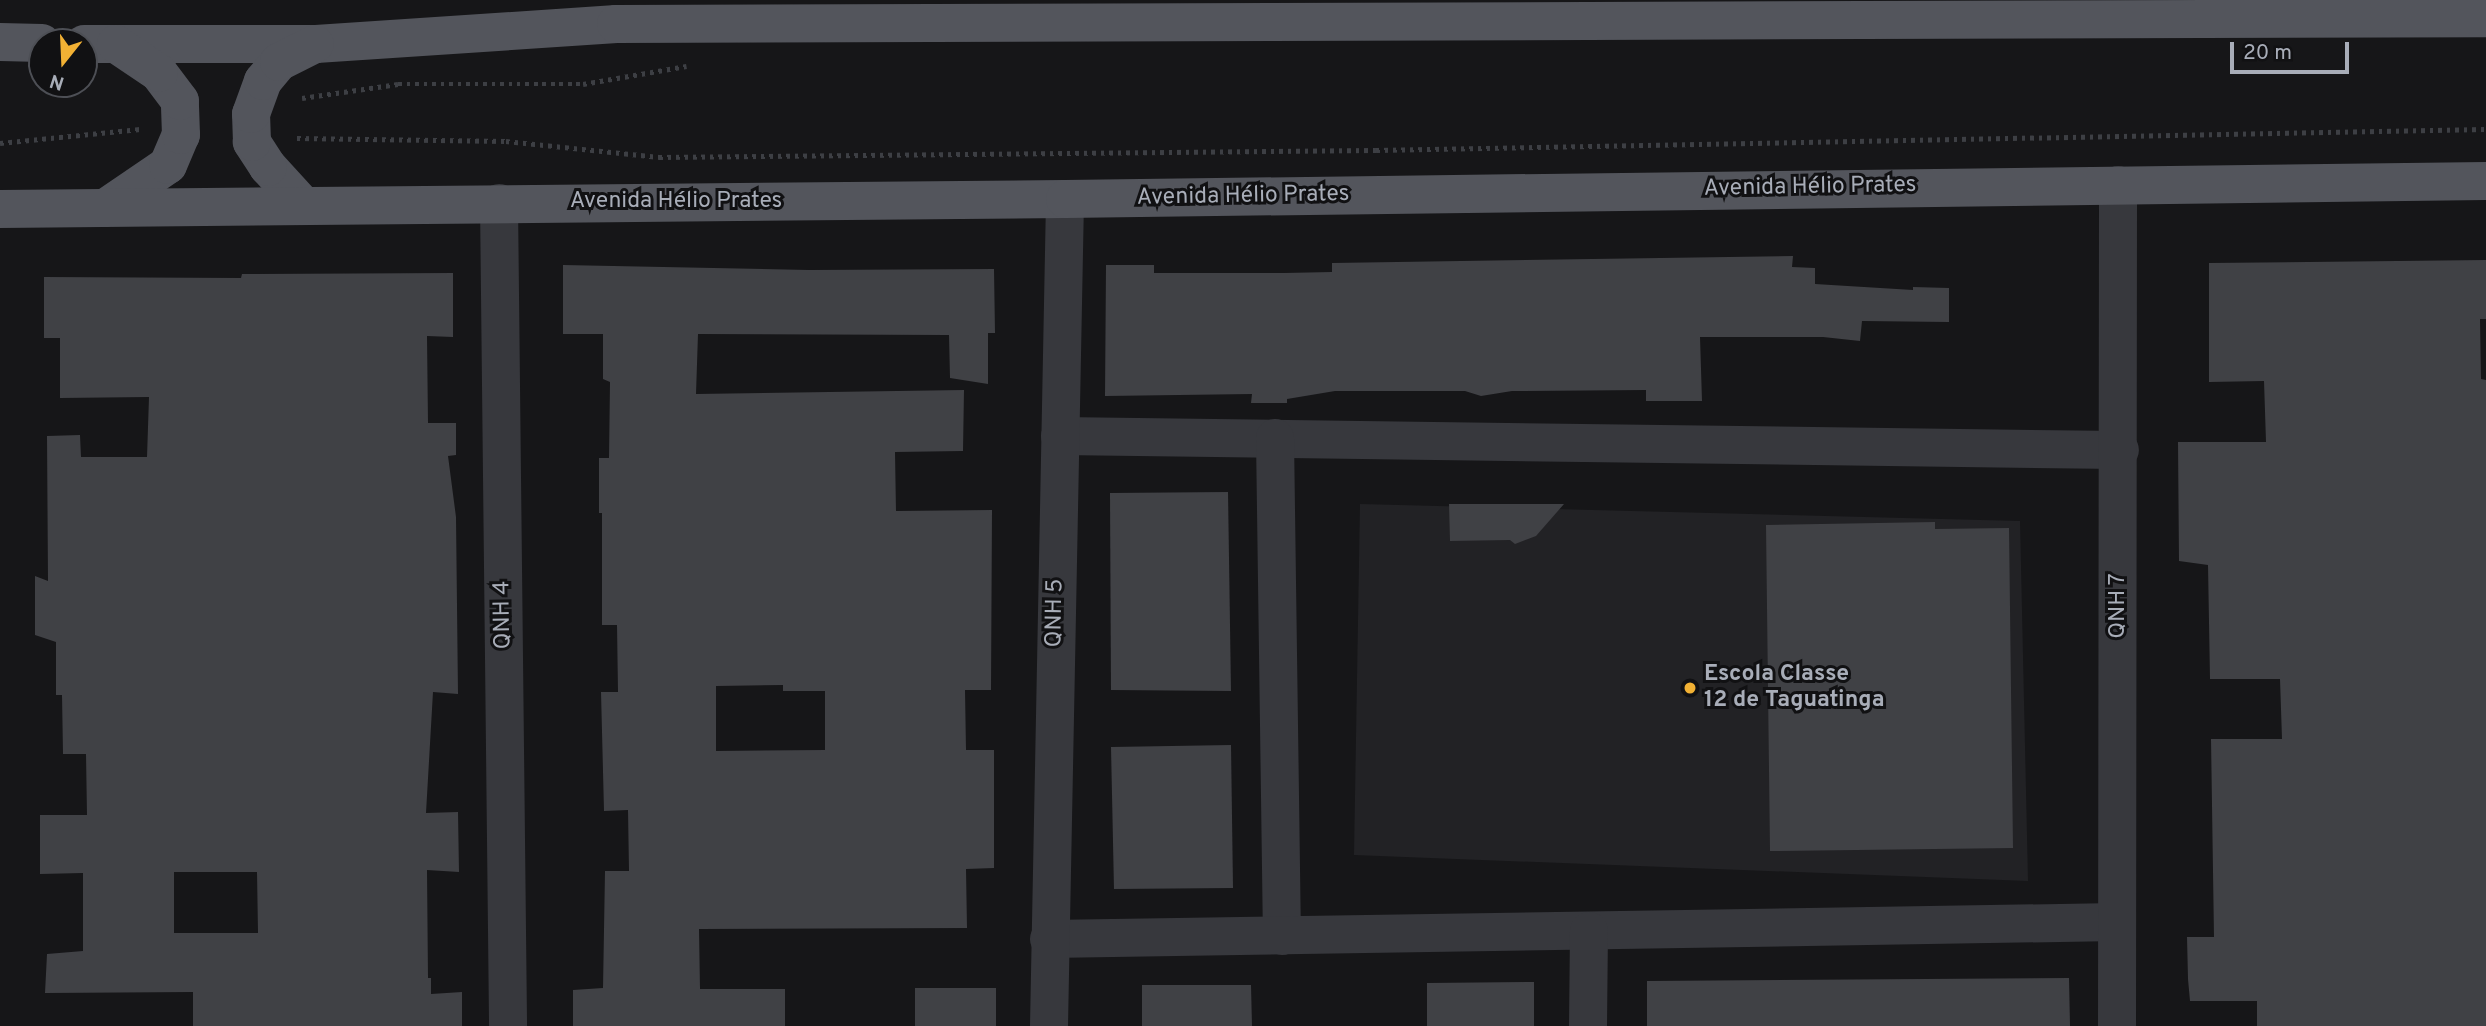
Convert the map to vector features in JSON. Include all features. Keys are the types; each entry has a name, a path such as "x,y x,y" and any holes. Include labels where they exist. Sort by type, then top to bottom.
{"main road":[{"path":"100,44 316,44 616,12 2339,9 2483,14"},
{"path":"0,42 28,43"},
{"path":"100,44 159,73 180,101 181,135 168,165 105,208"},
{"path":"303,205 268,167 252,142 261,121 262,81 279,62 316,44"},
{"name":"Avenida Hélio Prates","path":"0,209 1065,200 2486,181"}],"street":[{"name":"QNH 7","path":"2118,185 2118,1026"},
{"name":"QNH 5","path":"1049,1026 1065,200"},
{"name":"QNH 4","path":"499,203 508,1026"},
{"path":"1060,436 2120,450"},
{"path":"1275,438 1282,936"},
{"path":"1049,939 2117,922"},
{"path":"1588,931 1588,1026"}],"path":[{"path":"698,64 583,84 398,85 289,100 261,121 286,138 506,141 659,158 1390,150 2486,129"},
{"path":"0,143 146,129 158,111 180,116"}],"shaded area":[{"name":"Escola Classe 12 de Taguatinga","path":"1360,504 2020,521 2028,881 1354,855"}],"building":[{"path":"1793,256 1792,267 1815,268 1815,284 1913,290 1913,287 1949,288 1949,322 1862,321 1860,341 1823,337 1700,337 1702,401 1646,401 1646,390 1512,391 1481,396 1465,391 1335,391 1287,399 1287,403 1251,403 1252,394 1105,396 1106,265 1154,265 1154,273 1284,273 1332,272 1332,263"},
{"path":"2486,260 2486,319 2480,319 2481,379 2486,380 2486,1026 2257,1026 2257,1001 2190,1001 2188,979 2187,937 2214,937 2211,739 2282,739 2280,679 2210,679 2208,565 2179,561 2178,442 2266,442 2264,381 2209,382 2209,263"},
{"path":"563,265 809,270 994,269 995,333 988,333 988,384 950,378 949,335 698,334 696,394 964,390 963,451 895,452 896,511 992,510 991,690 965,690 966,750 994,750 994,868 966,869 967,928 699,929 700,989 785,989 785,1026 573,1026 573,990 603,988 605,871 629,871 628,810 604,811 601,692 618,692 617,625 602,625 602,513 599,513 599,458 609,458 610,382 603,379 603,334 563,334","holes":["783,685 783,691 825,691 825,750 716,751 716,686"]},
{"path":"453,273 453,337 427,336 428,423 456,423 456,455 448,456 456,517 458,694 433,692 426,813 458,812 459,872 427,870 428,978 431,978 431,994 462,992 462,1026 193,1026 193,992 45,993 47,954 83,951 83,873 40,874 40,815 87,815 86,754 63,754 62,695 56,695 56,642 35,635 35,576 48,581 47,436 80,435 81,457 147,457 149,397 60,398 60,338 44,338 44,277 241,278 242,274","holes":["174,872 257,872 258,933 174,933"]},
{"path":"1228,492 1231,691 1111,690 1110,493"},
{"path":"1449,504 1564,504 1536,536 1515,544 1510,540 1450,541"},
{"path":"1935,522 1935,529 2009,528 2013,848 1770,851 1766,525"},
{"path":"1231,745 1233,888 1114,889 1111,747"},
{"path":"2069,978 2070,1026 1647,1026 1647,981"},
{"path":"1534,982 1534,1026 1427,1026 1427,983"},
{"path":"1142,985 1251,985 1252,1026 1142,1026"},
{"path":"915,988 996,988 996,1026 915,1026"}],"place":[{"name":"Escola Classe 12 de Taguatinga","path":"1690,688"}]}
